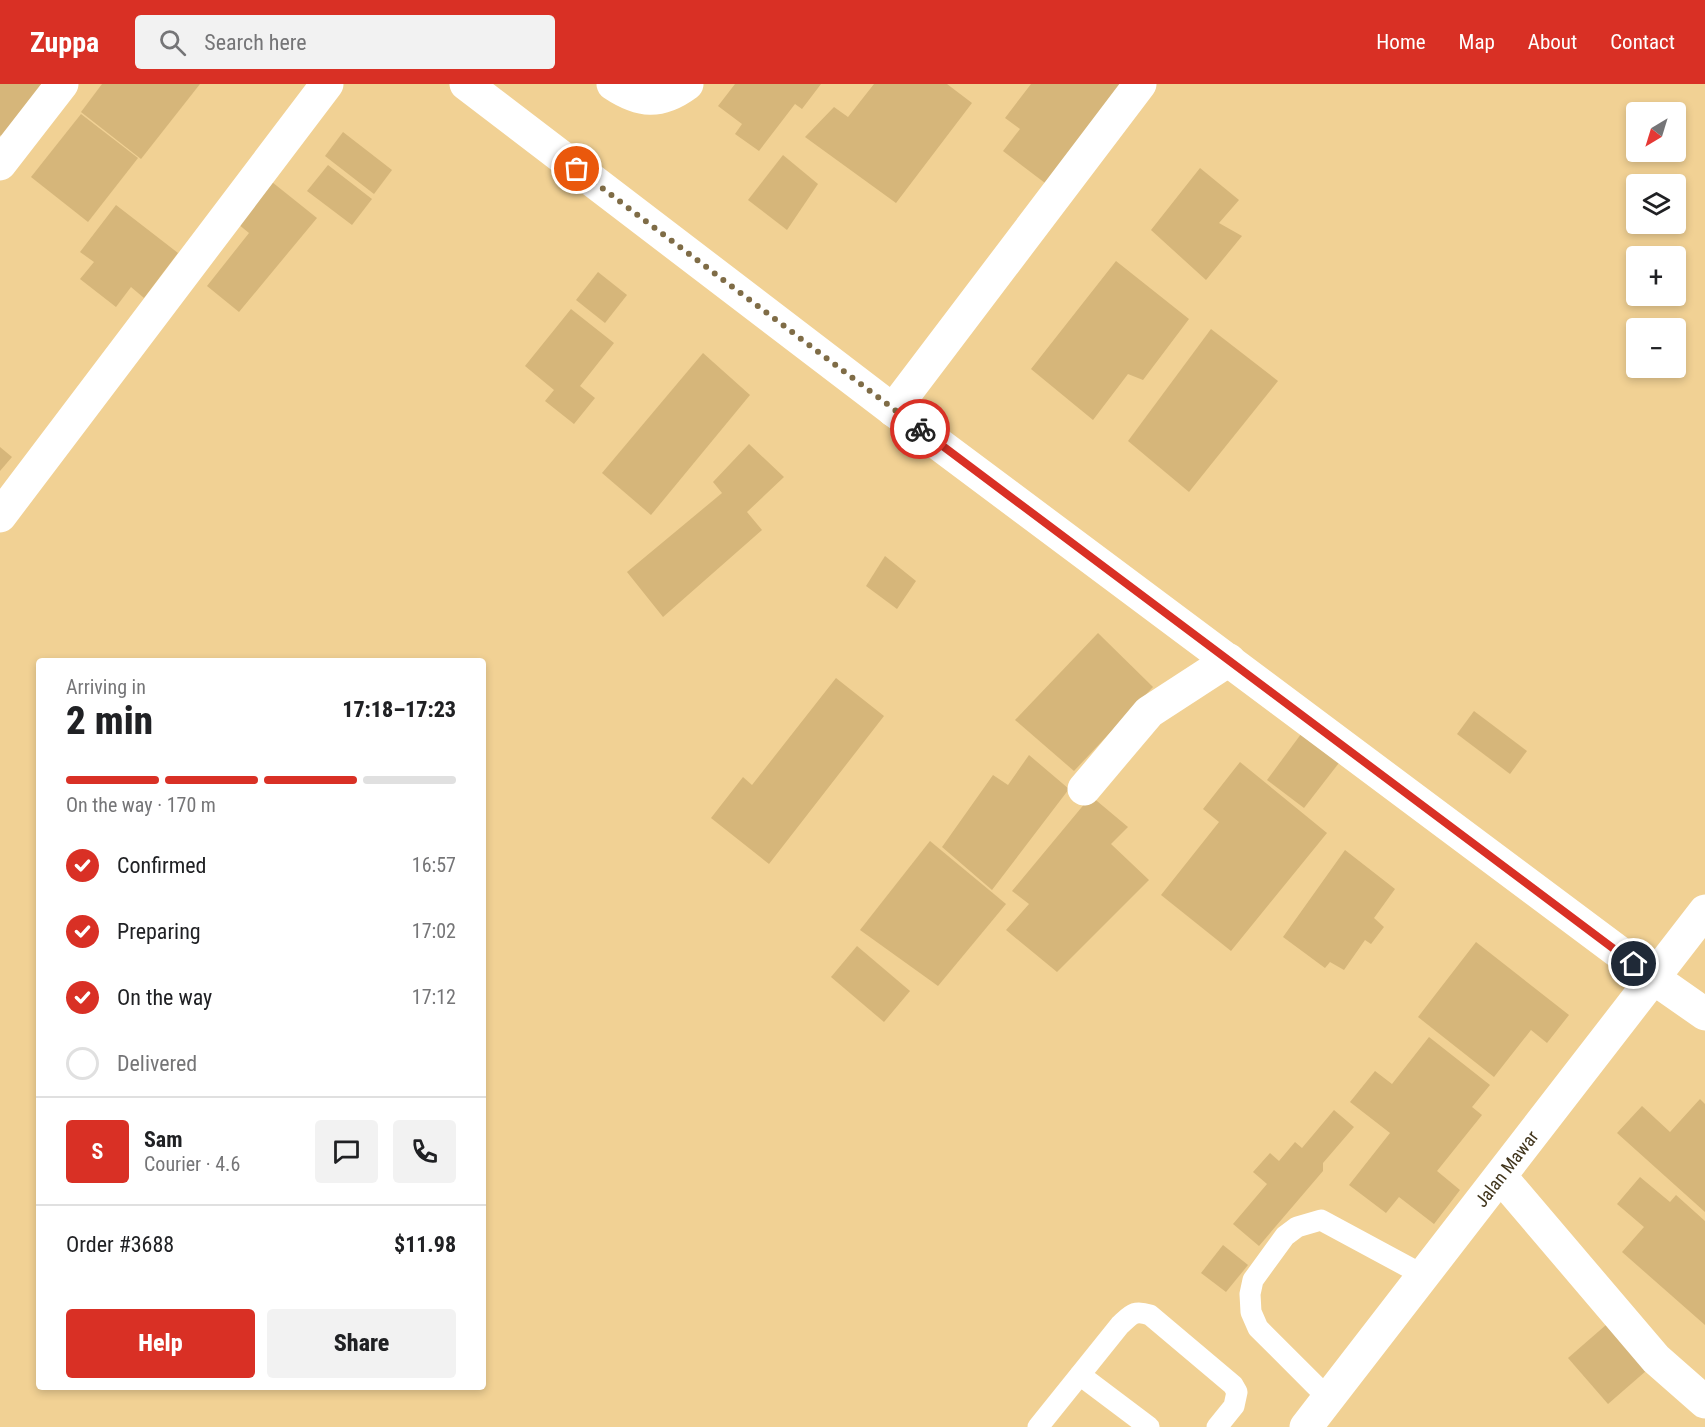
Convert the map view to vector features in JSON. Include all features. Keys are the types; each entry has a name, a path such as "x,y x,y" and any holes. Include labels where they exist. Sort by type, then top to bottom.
{"street":[{"path":"0,164 62,84"},
{"path":"0,516 327,84"},
{"path":"466,84 893,410 1652,977 1705,1014"},
{"path":"613,84 631,96 648,98 664,97 687,84"},
{"path":"893,410 1140,84"},
{"path":"1084,789 1149,712 1229,660"},
{"name":"Jalan Mawar","path":"1306,1427 1705,911"},
{"path":"1501,1177 1656,1359 1705,1402"}],"lane":[{"path":"1328,1398 1258,1328 1251,1312 1250,1294 1253,1280 1285,1236 1297,1227 1321,1220 1423,1275"},
{"path":"1038,1427 1131,1315 1140,1311 1150,1315 1233,1385 1237,1392 1234,1406 1218,1427"},
{"path":"1080,1375 1149,1427"}],"building":[{"path":"0,84 47,84 4,138 0,135"},
{"path":"102,84 200,84 141,159 81,112"},
{"path":"735,84 821,84 802,109 795,104 759,151 735,134 742,124 718,106"},
{"path":"874,84 947,84 972,103 896,203 805,137 834,107 848,117"},
{"path":"1031,84 1127,84 1045,183 1003,151 1020,129 1005,118"},
{"path":"81,114 138,158 88,222 31,177"},
{"path":"343,132 392,170 374,194 325,156"},
{"path":"783,155 818,184 787,230 748,200"},
{"path":"328,165 372,199 352,225 307,191"},
{"path":"1200,168 1239,200 1219,223 1242,236 1206,280 1151,230"},
{"path":"272,182 317,218 239,312 207,286 249,233 238,224"},
{"path":"116,205 178,253 144,298 131,287 116,307 80,279 94,262 80,252"},
{"path":"1116,261 1189,319 1143,380 1128,374 1093,420 1031,369"},
{"path":"598,272 627,295 605,323 576,300"},
{"path":"571,309 614,343 580,386 595,398 574,424 545,401 554,390 525,366"},
{"path":"1211,329 1278,381 1189,492 1128,441"},
{"path":"703,353 750,395 651,515 602,473"},
{"path":"749,444 784,477 747,512 762,530 663,617 627,572 722,493 713,482"},
{"path":"0,447 12,457 0,471"},
{"path":"885,556 916,581 897,609 866,586"},
{"path":"1098,633 1153,687 1074,771 1015,720"},
{"path":"836,678 884,716 769,864 711,818 743,777 752,785"},
{"path":"1474,711 1527,751 1510,774 1457,734"},
{"path":"1304,730 1342,759 1304,808 1267,780"},
{"path":"1029,755 1069,789 992,890 942,847 993,775 1008,785"},
{"path":"1240,762 1327,833 1231,951 1161,895 1219,822 1203,809"},
{"path":"1091,796 1128,827 1111,844 1149,880 1057,972 1006,930 1029,904 1012,891"},
{"path":"930,841 1006,904 938,986 860,930"},
{"path":"1345,850 1395,889 1374,918 1384,927 1371,944 1365,940 1344,970 1330,962 1325,968 1283,937"},
{"path":"1476,942 1569,1015 1547,1043 1531,1030 1494,1077 1418,1017"},
{"path":"857,946 910,991 884,1022 831,977"},
{"path":"1429,1037 1490,1085 1472,1107 1482,1115 1437,1171 1460,1190 1434,1224 1399,1197 1386,1213 1349,1185 1390,1133 1350,1102 1375,1071 1392,1084"},
{"path":"1700,1099 1705,1104 1705,1212 1617,1133 1642,1106 1670,1132"},
{"path":"1334,1110 1354,1127 1323,1163 1323,1171 1259,1246 1233,1224 1267,1184 1253,1172 1270,1153 1279,1161 1295,1142 1302,1148"},
{"path":"1640,1177 1670,1202 1676,1195 1705,1221 1705,1325 1622,1252 1644,1227 1617,1204"},
{"path":"1223,1245 1248,1265 1226,1292 1201,1273"},
{"path":"1614,1318 1654,1364 1608,1404 1568,1358"}],"way so far":[{"path":"577,169 920,429"}],"route":[{"path":"920,429 1634,964"}]}
